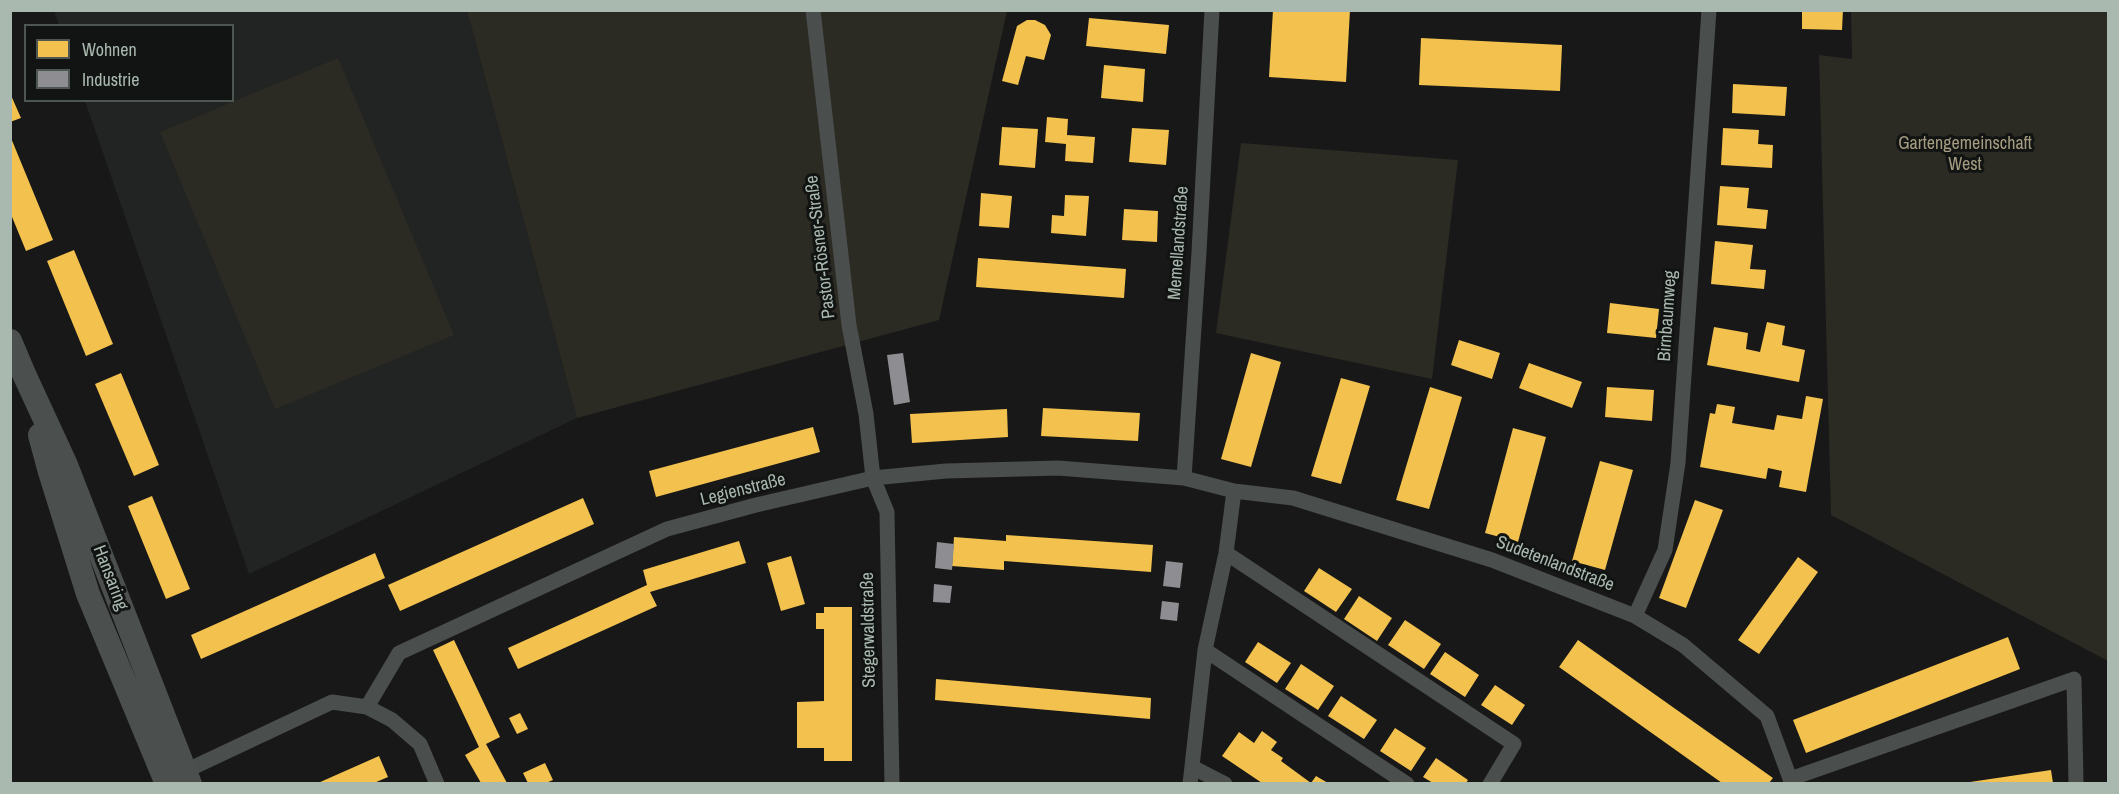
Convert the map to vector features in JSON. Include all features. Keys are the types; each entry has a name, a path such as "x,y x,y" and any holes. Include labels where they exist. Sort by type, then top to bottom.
{"main road":[{"name":"Hansaring","path":"10,341 66,465 177,780"}],"street":[{"name":"Pastor-Rösner-Straße","path":"813,10 849,325 866,414 873,478"},
{"name":"Memellandstraße","path":"1184,478 1200,241 1212,10"},
{"name":"Birnbaumweg","path":"1635,616 1665,550 1678,463 1709,10"},
{"name":"Legienstraße","path":"367,706 399,653 667,529 873,478 946,471 1058,468 1184,478"},
{"name":"Stegerwaldstraße","path":"873,478 887,512 892,783"},
{"name":"Sudetenlandstraße","path":"1184,478 1234,491 1293,498 1492,560 1635,616 1683,645 1767,716 1791,781 2073,679 2076,783"},
{"path":"1190,783 1205,650 1226,553 1234,491"},
{"path":"1226,553 1514,744 1490,783"},
{"path":"1205,650 1407,783"},
{"path":"177,780 332,702 367,706 392,720 420,744 437,783"},
{"path":"1192,767 1226,783"}],"shaded area":[{"path":"54,11 467,11 577,418 249,574 85,102 234,102 234,24 59,24"}],"green space":[{"path":"467,11 1007,11 939,320 577,418"},
{"name":"Gartengemeinschaft West","path":"1851,11 2108,11 2108,661 1831,515 1819,55 1852,59"},
{"path":"338,58 454,335 275,409 160,132"},
{"path":"1241,143 1458,160 1432,379 1216,333"}],"building: Wohnen":[{"path":"1273,10 1350,10 1346,82 1269,77"},
{"path":"1802,10 1843,10 1842,30 1802,29"},
{"path":"1089,18 1169,25 1166,54 1086,46"},
{"path":"1027,20 1035,20 1045,25 1051,35 1044,60 1026,56 1018,85 1002,81 1017,26"},
{"path":"1421,38 1562,45 1560,91 1419,85"},
{"path":"1104,65 1145,69 1143,102 1101,98"},
{"path":"1733,84 1787,87 1785,116 1732,113"},
{"path":"10,93 21,118 10,122"},
{"path":"1047,117 1068,119 1067,135 1095,137 1093,163 1065,161 1066,144 1045,142"},
{"path":"1002,127 1038,129 1035,168 999,165"},
{"path":"1132,128 1169,130 1166,165 1129,162"},
{"path":"1723,128 1759,130 1758,144 1773,145 1772,168 1721,165"},
{"path":"11,138 53,240 26,251 10,212"},
{"path":"1720,186 1749,188 1747,208 1768,210 1766,229 1717,225"},
{"path":"981,193 1012,196 1009,228 979,226"},
{"path":"1065,195 1089,196 1086,236 1051,233 1052,215 1064,216"},
{"path":"1124,209 1158,211 1157,242 1122,240"},
{"path":"1715,241 1753,245 1750,269 1766,270 1764,289 1711,284"},
{"path":"74,250 113,344 86,356 47,261"},
{"path":"978,258 1126,269 1124,298 976,287"},
{"path":"1610,303 1659,309 1656,338 1607,333"},
{"path":"1767,322 1785,326 1782,345 1805,350 1799,382 1707,365 1714,327 1748,333 1746,349 1760,352"},
{"path":"1459,340 1500,353 1492,379 1451,365"},
{"path":"1251,353 1281,362 1251,467 1221,459"},
{"path":"1529,363 1582,382 1572,408 1519,388"},
{"path":"121,373 159,465 134,476 95,384"},
{"path":"1341,378 1370,386 1341,484 1311,476"},
{"path":"1430,387 1462,397 1429,509 1396,500"},
{"path":"1607,387 1654,390 1652,421 1605,417"},
{"path":"1806,396 1823,399 1806,492 1779,487 1782,471 1768,468 1766,479 1700,467 1710,413 1715,414 1717,404 1735,407 1732,423 1774,430 1777,415 1802,419"},
{"path":"1043,408 1140,413 1138,441 1041,436"},
{"path":"1007,409 1008,437 912,443 910,414"},
{"path":"813,427 820,452 656,497 649,471"},
{"path":"1513,428 1546,437 1518,542 1485,533"},
{"path":"1600,461 1633,470 1605,570 1572,561"},
{"path":"152,496 190,589 166,599 128,506"},
{"path":"583,498 594,524 400,611 388,585"},
{"path":"1695,500 1723,510 1686,608 1659,598"},
{"path":"1006,535 1153,545 1151,572 1004,561 1004,570 952,566 954,537 1006,541"},
{"path":"739,541 746,563 650,592 657,606 518,669 508,648 647,585 643,570"},
{"path":"375,553 385,578 201,659 191,635"},
{"path":"791,556 805,604 781,611 767,563"},
{"path":"1798,557 1818,572 1759,654 1738,640"},
{"path":"1319,568 1352,589 1336,612 1304,591"},
{"path":"1359,596 1392,618 1377,641 1344,619"},
{"path":"824,607 852,607 852,761 824,761 824,748 797,748 797,702 824,701 824,629 816,629 816,613 824,613"},
{"path":"1405,620 1441,644 1424,669 1388,645"},
{"path":"2008,637 2020,669 1806,753 1793,720"},
{"path":"454,640 500,737 486,744 507,783 481,783 465,755 479,747 433,650"},
{"path":"1578,640 1773,778 1769,783 1722,783 1559,667"},
{"path":"1258,642 1291,663 1277,683 1245,662"},
{"path":"1445,652 1479,675 1465,697 1430,674"},
{"path":"1301,664 1334,686 1318,710 1285,689"},
{"path":"936,679 1151,698 1150,719 935,700"},
{"path":"1495,685 1525,705 1512,725 1481,705"},
{"path":"1341,696 1377,720 1364,739 1328,716"},
{"path":"520,713 528,729 517,734 509,718"},
{"path":"1395,728 1426,748 1411,771 1380,751"},
{"path":"1262,731 1277,742 1271,750 1283,758 1281,761 1311,783 1262,783 1222,756 1239,732 1254,743"},
{"path":"379,756 388,777 374,783 318,783"},
{"path":"1436,758 1468,780 1466,783 1433,783 1423,777"},
{"path":"545,763 553,780 546,783 528,783 523,773"},
{"path":"2051,770 2053,783 1970,783 1970,782"},
{"path":"1316,776 1328,783 1311,783"}],"building: Industrie":[{"path":"903,353 910,402 894,405 887,355"},
{"path":"937,542 954,544 952,570 935,568"},
{"path":"1166,561 1183,563 1180,588 1163,586"},
{"path":"934,584 952,586 950,603 933,602"},
{"path":"1162,601 1179,603 1177,621 1160,619"}]}
